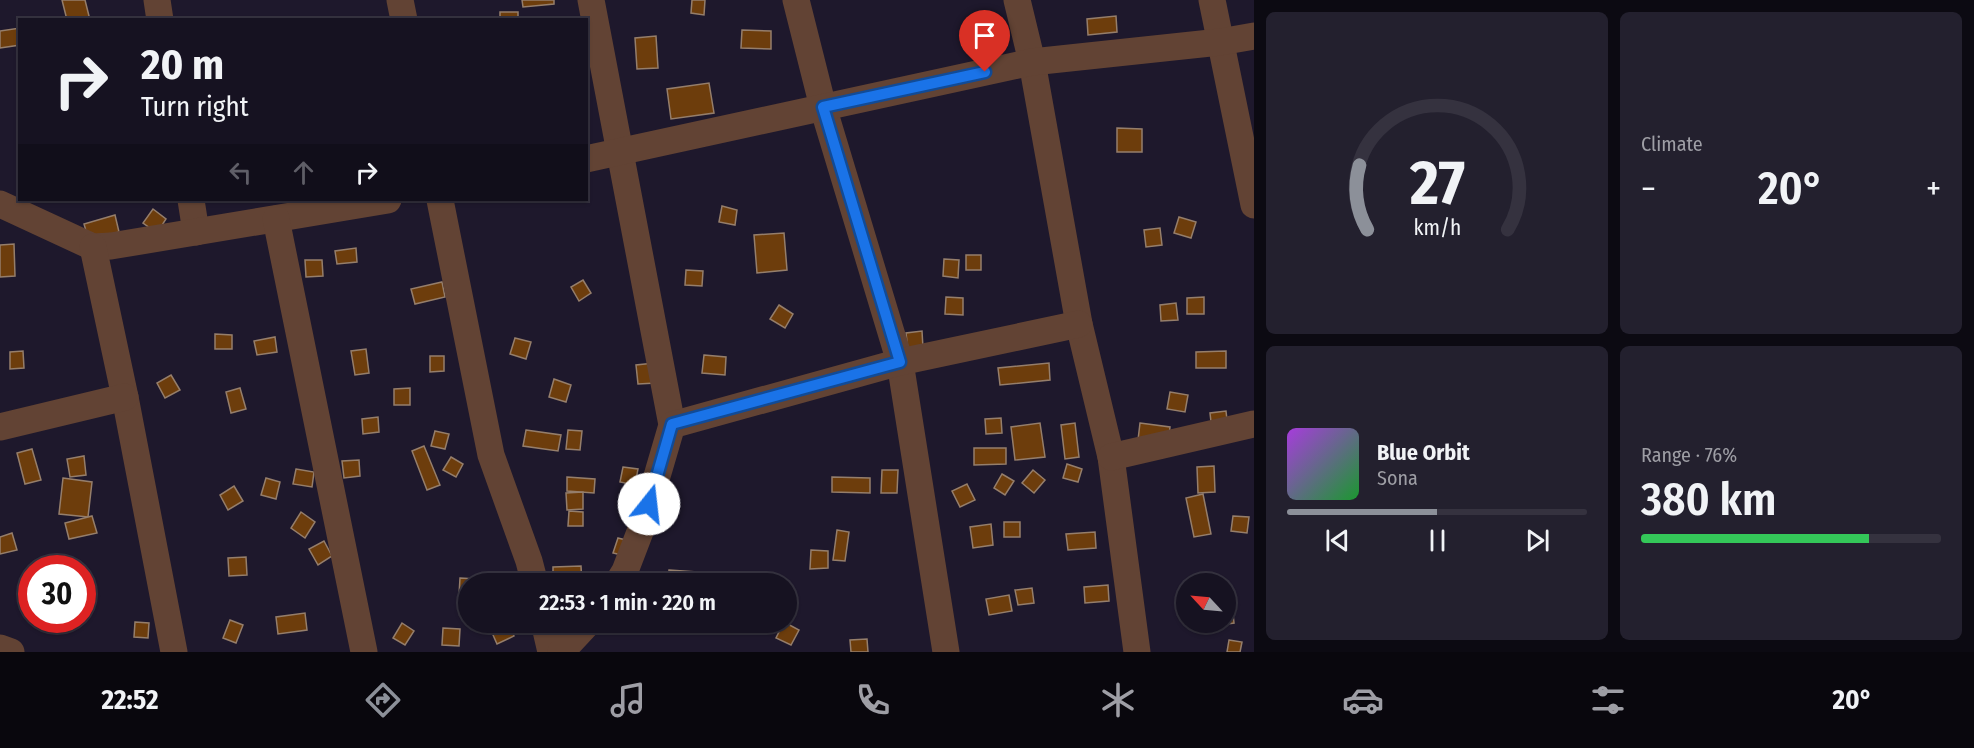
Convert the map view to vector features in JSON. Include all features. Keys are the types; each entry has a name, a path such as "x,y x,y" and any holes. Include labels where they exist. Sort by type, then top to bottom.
{"street":[{"path":"157,0 160,18"},
{"path":"400,0 404,18"},
{"path":"591,0 672,424 643,524 624,573"},
{"path":"796,0 823,107 900,362 946,652"},
{"path":"1017,0 1032,62 1079,324 1111,457 1137,652"},
{"path":"1212,0 1254,205"},
{"path":"588,158 1032,62 1220,42 1254,36"},
{"path":"191,201 196,232"},
{"path":"0,204 93,247 111,246 382,201"},
{"path":"440,201 491,454 532,573"},
{"path":"276,219 364,652"},
{"path":"93,247 125,397 174,652"},
{"path":"672,424 900,362 1079,324"},
{"path":"0,427 125,397"},
{"path":"1111,457 1254,424"},
{"path":"547,633 551,652"},
{"path":"561,652 579,633"},
{"path":"0,648 11,652"}],"building":[{"path":"62,0 85,0 90,18 66,18"},
{"path":"522,0 554,0 554,4 523,7"},
{"path":"692,0 705,0 704,15 691,13"},
{"path":"500,12 518,12 518,18 500,18"},
{"path":"1116,16 1117,32 1088,35 1087,19"},
{"path":"18,28 18,45 0,48 0,31"},
{"path":"742,30 771,31 771,49 741,48"},
{"path":"656,36 658,68 637,69 635,38"},
{"path":"709,83 714,113 671,119 667,89"},
{"path":"1117,128 1142,129 1142,152 1117,152"},
{"path":"722,206 737,210 735,225 719,222"},
{"path":"153,209 166,219 157,233 143,223"},
{"path":"115,215 119,232 89,241 84,224"},
{"path":"1179,217 1196,222 1191,238 1174,233"},
{"path":"1160,228 1162,245 1146,247 1144,230"},
{"path":"784,233 787,270 757,273 754,235"},
{"path":"14,244 15,276 0,277 0,245"},
{"path":"356,248 357,262 337,264 335,251"},
{"path":"966,255 981,255 981,270 966,270"},
{"path":"944,259 959,260 958,278 943,276"},
{"path":"305,260 322,260 323,276 306,277"},
{"path":"686,270 703,271 702,286 685,285"},
{"path":"583,280 591,293 579,301 571,287"},
{"path":"442,282 445,297 415,304 411,289"},
{"path":"946,297 963,298 963,315 945,314"},
{"path":"1204,297 1204,314 1187,314 1187,298"},
{"path":"1176,303 1178,320 1161,321 1160,305"},
{"path":"779,305 793,314 785,328 770,319"},
{"path":"922,331 923,348 908,350 906,333"},
{"path":"215,334 232,335 232,349 215,349"},
{"path":"275,337 277,352 257,355 254,341"},
{"path":"515,338 531,342 526,359 510,354"},
{"path":"366,349 369,373 355,375 351,351"},
{"path":"23,351 24,368 10,369 10,352"},
{"path":"1226,351 1226,368 1196,368 1196,352"},
{"path":"704,355 726,357 725,375 702,373"},
{"path":"430,356 444,356 444,371 430,372"},
{"path":"654,363 656,383 638,384 636,365"},
{"path":"1049,363 1050,380 1000,385 998,368"},
{"path":"171,375 180,390 165,398 157,383"},
{"path":"554,379 571,385 566,402 549,397"},
{"path":"240,388 246,409 231,413 226,392"},
{"path":"410,388 410,405 394,405 394,389"},
{"path":"1170,392 1188,395 1185,412 1167,409"},
{"path":"1226,411 1228,429 1212,431 1210,413"},
{"path":"378,417 379,432 363,434 362,419"},
{"path":"1001,418 1002,433 986,434 985,419"},
{"path":"1040,423 1045,457 1015,460 1011,427"},
{"path":"1075,423 1079,457 1065,459 1061,425"},
{"path":"1140,423 1170,427 1168,443 1138,440"},
{"path":"526,430 561,435 558,451 523,446"},
{"path":"568,430 582,431 580,450 566,449"},
{"path":"435,431 449,434 445,449 431,446"},
{"path":"424,446 440,485 427,490 412,451"},
{"path":"974,448 1006,448 1006,464 974,465"},
{"path":"32,449 41,480 25,484 17,453"},
{"path":"84,456 86,475 70,477 67,459"},
{"path":"451,457 463,464 456,477 443,470"},
{"path":"359,460 360,476 344,478 342,461"},
{"path":"1067,464 1082,469 1078,482 1063,478"},
{"path":"1214,466 1215,492 1198,493 1197,467"},
{"path":"623,467 638,469 635,485 620,482"},
{"path":"296,469 314,472 312,487 293,484"},
{"path":"882,470 898,470 897,493 881,493"},
{"path":"1033,470 1045,480 1034,493 1022,483"},
{"path":"1002,474 1014,481 1005,495 994,488"},
{"path":"567,477 595,479 594,493 567,491"},
{"path":"832,477 870,478 870,493 832,492"},
{"path":"63,478 92,482 88,517 59,514"},
{"path":"266,478 280,482 276,499 261,495"},
{"path":"967,484 975,500 960,507 952,491"},
{"path":"234,486 243,501 228,510 220,495"},
{"path":"583,492 583,509 567,510 566,493"},
{"path":"1203,494 1211,534 1194,537 1186,498"},
{"path":"569,511 583,512 583,526 568,526"},
{"path":"301,512 315,522 305,538 291,528"},
{"path":"92,516 97,533 69,539 65,523"},
{"path":"1233,516 1249,517 1247,533 1231,531"},
{"path":"1004,522 1020,522 1020,537 1004,537"},
{"path":"991,524 993,545 973,548 970,527"},
{"path":"837,530 849,532 845,561 833,560"},
{"path":"1095,532 1096,548 1068,550 1066,534"},
{"path":"12,533 17,550 0,554 0,537"},
{"path":"618,538 630,541 626,556 613,553"},
{"path":"324,541 332,556 318,565 309,549"},
{"path":"811,550 828,551 828,568 810,569"},
{"path":"246,557 247,575 229,576 228,558"},
{"path":"581,566 581,573 553,573 553,567"},
{"path":"669,570 697,572 697,573 669,573"},
{"path":"1108,585 1109,601 1085,603 1084,587"},
{"path":"1032,588 1034,603 1018,605 1015,590"},
{"path":"1009,595 1012,611 989,615 986,599"},
{"path":"305,613 307,630 278,634 276,617"},
{"path":"230,620 243,625 236,643 223,638"},
{"path":"135,622 149,623 148,638 134,637"},
{"path":"402,623 414,631 405,645 393,638"},
{"path":"443,628 458,629 459,646 442,645"},
{"path":"797,629 799,630 791,645 776,638 778,633 797,633"},
{"path":"492,633 513,633 514,636 497,644"},
{"path":"867,639 868,652 851,652 850,640"},
{"path":"1229,640 1242,642 1240,652 1227,652"}],"route":[{"path":"649,504 672,424 900,362 823,107 985,72"}]}
